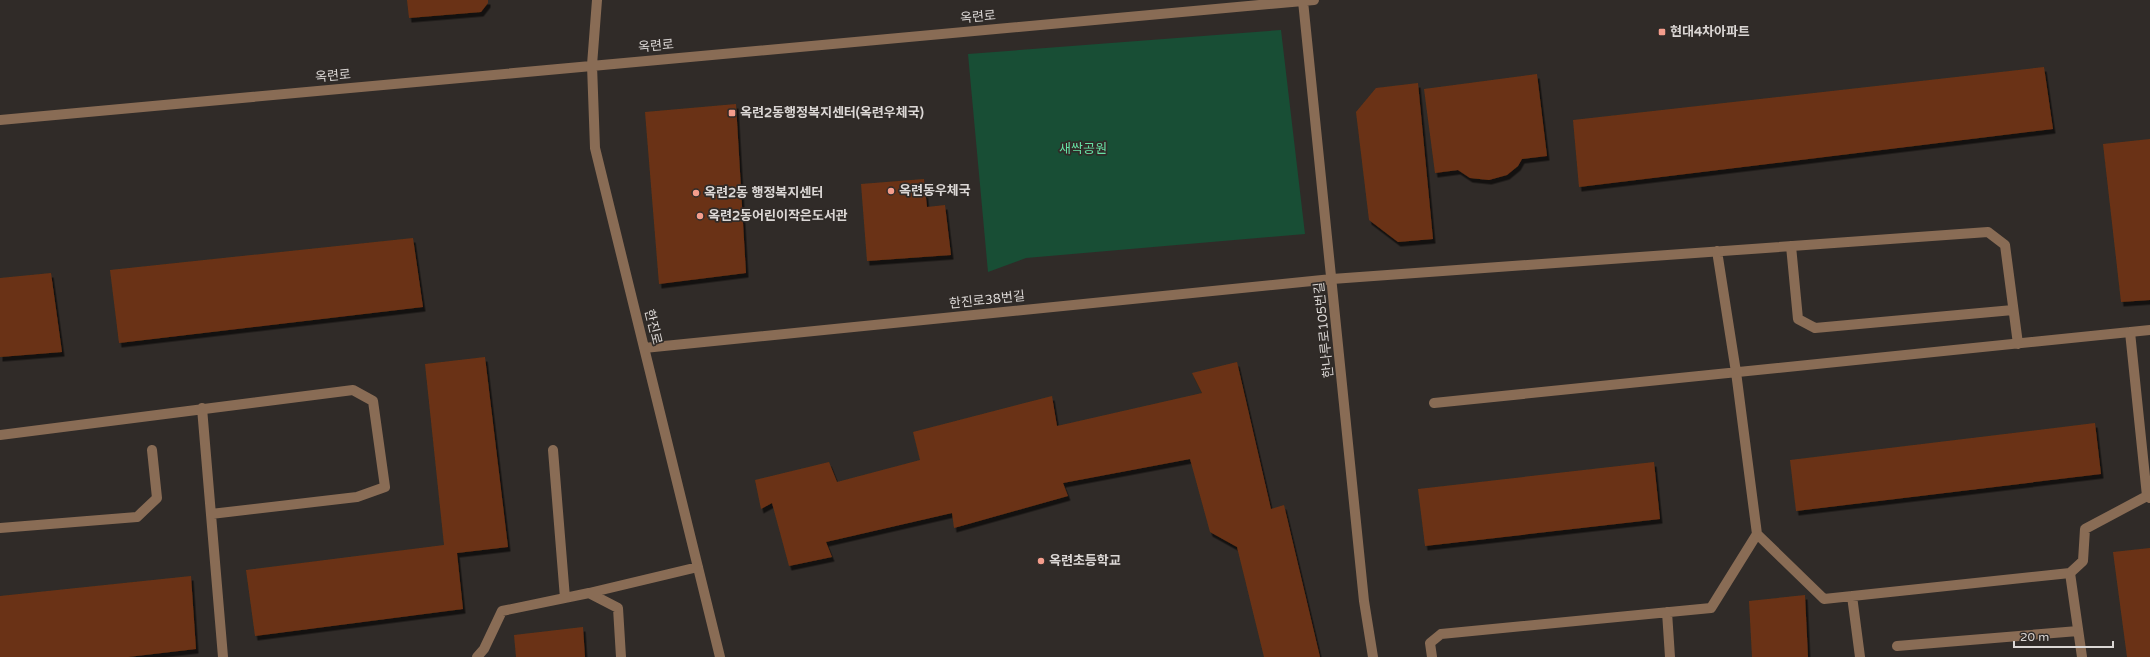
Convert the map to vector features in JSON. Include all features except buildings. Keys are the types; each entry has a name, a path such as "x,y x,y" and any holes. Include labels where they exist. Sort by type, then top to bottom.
{"street":[{"name":"한진로","path":"597,0 592,65 595,148 720,657"},
{"name":"옥련로","path":"0,120 1314,0"},
{"name":"한나루로105번길","path":"1303,1 1364,601 1373,657"},
{"name":"한진로38번길","path":"644,348 1332,279 1988,232 2005,245 2018,344"},
{"path":"1791,246 1798,319 1814,328 2014,310"},
{"path":"1717,251 1736,372 1757,534 1824,599 2070,574 2083,561 2085,529 2149,497 2130,332"},
{"path":"1434,403 2150,330"},
{"path":"0,434 353,390 373,401 385,487 357,497 211,514"},
{"path":"202,408 223,657"},
{"path":"0,528 137,517 157,498 152,450"},
{"path":"554,450 565,598"},
{"path":"1432,657 1430,643 1441,634 1711,608 1757,534"},
{"path":"477,657 484,649 502,611 589,593 698,567"},
{"path":"2070,574 2082,657"},
{"path":"589,593 618,608 621,657"},
{"path":"1852,596 1860,657"},
{"path":"1667,612 1670,657"},
{"path":"1898,646 2078,631"}],"green space":[{"name":"새싹공원","path":"1281,30 1305,234 1026,258 988,272 968,54"}],"place":[{"name":"현대4차아파트","path":"1662,32"},
{"name":"옥련2동행정복지센터(옥련우체국)","path":"732,113"},
{"name":"옥련동우체국","path":"891,191"},
{"name":"옥련2동 행정복지센터","path":"696,193"},
{"name":"옥련2동어린이작은도서관","path":"700,216"},
{"name":"옥련초등학교","path":"1041,561"}]}
